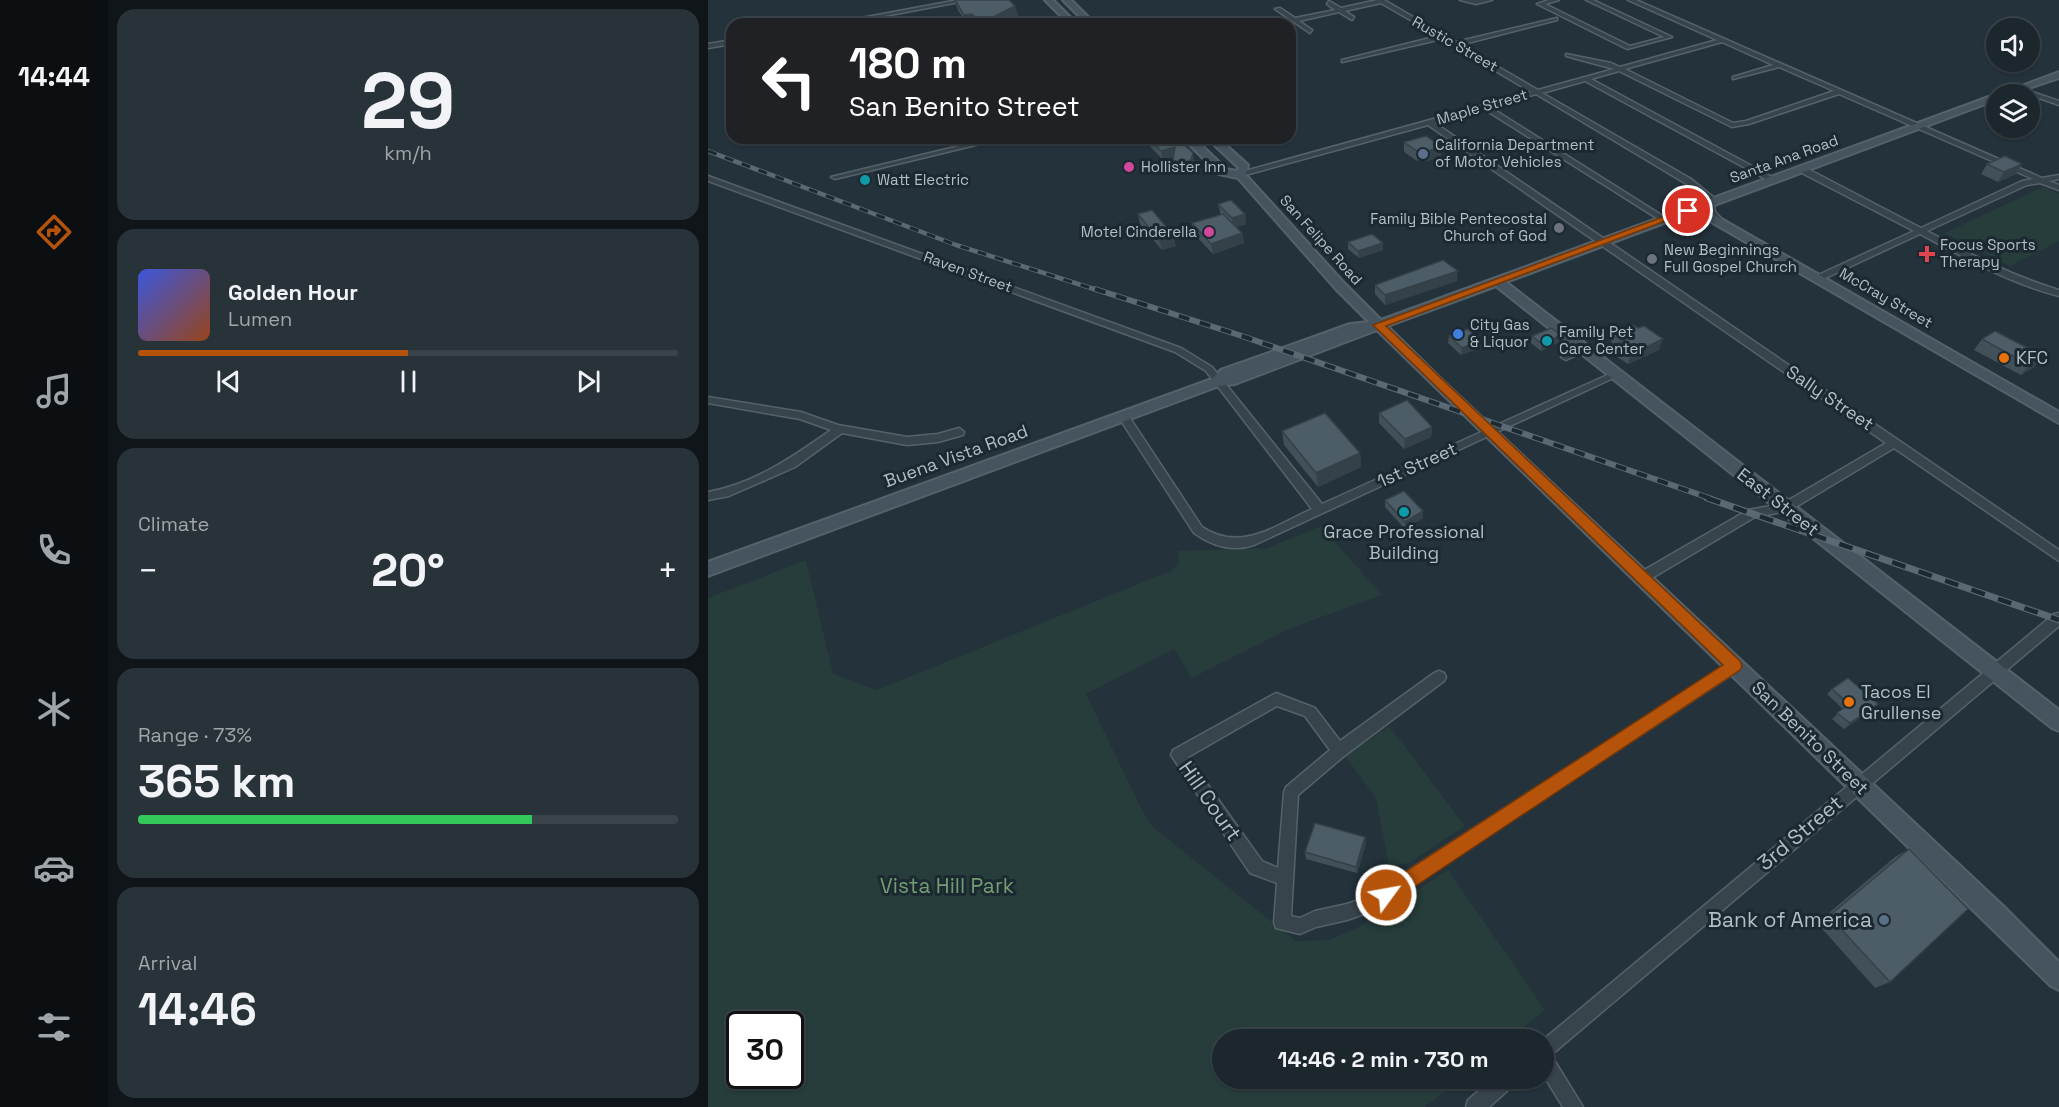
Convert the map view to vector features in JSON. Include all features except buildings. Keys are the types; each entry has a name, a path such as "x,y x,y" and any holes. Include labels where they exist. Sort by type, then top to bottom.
{"street":[{"path":"866,18 967,0"},
{"path":"1049,0 1066,18"},
{"path":"1067,0 1085,18"},
{"path":"1463,0 1472,2 1490,0"},
{"path":"1556,0 1540,4 1629,48 1669,37 1589,0"},
{"path":"1296,20 1381,1"},
{"name":"Rustic Street","path":"1381,1 1705,192 1711,202 1711,213 1722,223"},
{"path":"1329,3 1352,18"},
{"path":"1632,3 1723,40 1916,127 2059,188"},
{"path":"1610,10 1620,7"},
{"path":"1278,9 1292,18"},
{"path":"1455,44 1555,19"},
{"path":"1296,21 1310,31"},
{"path":"1344,61 1443,37"},
{"name":"Maple Street","path":"1241,175 1723,40"},
{"path":"708,46 726,43"},
{"path":"1568,55 1619,69 1721,120 1736,125 1838,92"},
{"path":"1735,78 1779,65"},
{"path":"2033,84 2059,75"},
{"path":"1586,78 1771,180"},
{"path":"2040,97 2059,103"},
{"name":"Santa Ana Road","path":"1378,325 1986,101"},
{"path":"1484,106 1663,220"},
{"name":"Sally Street","path":"1429,122 2059,556"},
{"path":"836,177 976,144"},
{"name":"San Felipe Road","path":"1194,144 1223,172 1241,175 1378,325"},
{"name":"San Felipe Road","path":"1219,144 1244,166 1241,175"},
{"path":"1801,169 2010,277 2059,293"},
{"path":"1819,278 2038,179 2059,177"},
{"name":"Raven Street","path":"708,178 1178,350 1209,369 1319,509"},
{"name":"McCray Street","path":"1695,208 2059,418"},
{"name":"East Street","path":"1498,281 2059,722"},
{"name":"Buena Vista Road","path":"708,568 1217,382 1240,378 1378,325"},
{"name":"San Benito Street","path":"1378,325 1995,914 2059,978"},
{"path":"1566,357 1585,348"},
{"name":"1st Street","path":"1124,417 1189,520 1198,530 1215,541 1239,544 1250,542 1617,374"},
{"path":"708,400 801,416 841,428 907,441 938,438 959,432"},
{"path":"708,496 725,492 791,464 841,428"},
{"path":"1643,577 1752,513 1785,508 1896,442"},
{"name":"3rd Street","path":"1554,1042 2059,618"},
{"path":"1438,677 1339,751 1291,792 1283,878 1282,922 1300,926 1372,903 1734,666"},
{"name":"Hill Court","path":"1283,878 1256,867 1178,755 1276,699 1310,712 1339,751"},
{"path":"1554,1076 1574,1107"},
{"path":"1475,1107 1496,1089"}],"green space":[{"path":"2043,187 2059,194 2059,241 2010,266 1944,233"},
{"name":"Vista Hill Park","path":"1321,526 1382,595 1291,628 1192,678 1174,649 1086,694 1143,812 1154,828 1296,941 1330,940 1361,926 1448,870 1545,1010 1521,1029 1212,1029 1212,1089 1448,1089 1425,1107 708,1107 708,598 806,560 833,674 876,690 1171,571 1179,563 1179,551 1267,548"},
{"path":"1389,726 1465,826 1409,863 1389,866 1376,798 1345,756"}],"railway":[{"path":"708,151 956,245 1100,291"},
{"path":"1095,289 1242,336 1712,499"},
{"path":"1707,498 2059,620"}],"place":[{"name":"California Department of Motor Vehicles","path":"1423,154"},
{"name":"Hollister Inn","path":"1129,167"},
{"name":"Watt Electric","path":"865,180"},
{"name":"Family Bible Pentecostal Church of God","path":"1559,228"},
{"name":"Motel Cinderella","path":"1209,232"},
{"name":"Focus Sports Therapy","path":"1927,254"},
{"name":"New Beginnings Full Gospel Church","path":"1652,259"},
{"name":"City Gas & Liquor","path":"1458,334"},
{"name":"Family Pet Care Center","path":"1547,341"},
{"name":"KFC","path":"2004,358"},
{"name":"Grace Professional Building","path":"1404,512"},
{"name":"Tacos El Grullense","path":"1849,702"},
{"name":"Bank of America","path":"1884,920"}],"route":[{"path":"1386,895 1734,666 1627,561 1378,325 1688,211"}]}
